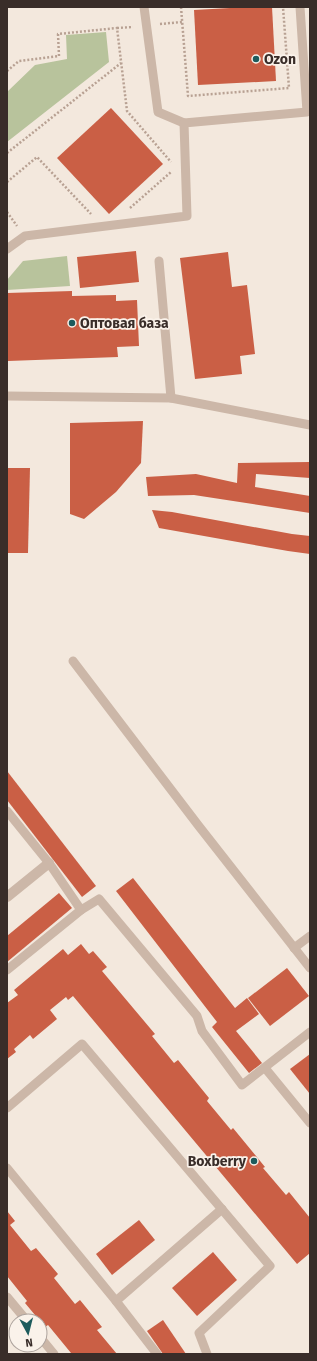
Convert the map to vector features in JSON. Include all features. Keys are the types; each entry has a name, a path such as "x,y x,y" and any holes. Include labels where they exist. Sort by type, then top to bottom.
{"street":[{"path":"7,897 49,863"}],"lane":[{"path":"144,7 158,112 184,123 307,112 300,7"},
{"path":"7,249 25,236 187,216 184,123"},
{"path":"159,260 171,398"},
{"path":"7,396 171,398 310,425"},
{"path":"73,661 198,825 310,968"},
{"path":"7,811 49,863 81,910"},
{"path":"7,970 81,910 99,899 197,1016 202,1031 242,1085 310,1032"},
{"path":"294,948 310,936"},
{"path":"7,1108 82,1044 270,1266 199,1333 207,1354"},
{"path":"265,1068 310,1124"},
{"path":"7,1168 116,1301 157,1354"},
{"path":"116,1301 222,1209"},
{"path":"7,1297 20,1313"}],"path":[{"path":"181,7 188,96 289,88 283,7"},
{"path":"7,71 19,61 59,56 58,34 117,28 127,111 175,168 129,209"},
{"path":"7,153 121,62"},
{"path":"7,182 37,157 94,217"},
{"path":"7,212 18,225"}],"green space":[{"path":"106,32 109,62 7,142 7,92 35,65 67,59 66,35"},
{"path":"67,256 70,286 7,290 7,280 23,261"}],"building":[{"path":"272,7 276,81 198,85 194,10"},
{"path":"111,108 163,164 109,214 57,158"},
{"path":"136,251 139,282 80,288 77,257"},
{"path":"228,252 232,287 247,285 255,354 240,356 242,374 195,379 180,258"},
{"name":"Оптовая база","path":"72,291 72,296 116,295 116,301 137,300 139,346 117,347 118,357 8,361 7,293"},
{"path":"143,421 141,463 116,492 84,519 70,514 70,423"},
{"path":"310,462 310,478 256,474 255,487 310,496 310,513 194,495 148,496 146,477 196,474 237,483 238,463"},
{"path":"7,468 30,468 28,553 7,553"},
{"path":"152,510 172,512 310,536 310,554 159,528"},
{"path":"7,771 96,886 82,897 7,800"},
{"path":"133,878 235,1008 247,998 259,1014 236,1031 262,1063 249,1073 212,1027 217,1022 116,891"},
{"path":"59,893 72,908 7,962 7,936"},
{"path":"81,944 89,954 93,951 107,967 102,971 155,1034 152,1036 174,1063 178,1060 209,1098 207,1101 231,1130 233,1128 265,1167 263,1168 286,1195 289,1192 310,1218 310,1253 297,1264 73,996 68,1000 66,997 50,1010 57,1019 33,1039 30,1035 14,1049 16,1052 7,1059 7,1003 18,995 14,990 63,949 68,955"},
{"path":"287,968 309,996 270,1026 248,998"},
{"path":"310,1054 310,1094 290,1069"},
{"path":"7,1211 15,1221 10,1225 31,1251 36,1248 58,1274 54,1278 75,1304 80,1300 102,1327 97,1330 117,1354 70,1354 71,1353 48,1325 48,1313 33,1313 25,1303 27,1301 7,1276"},
{"path":"139,1220 155,1240 112,1275 96,1254"},
{"path":"213,1252 237,1280 197,1316 172,1288"},
{"path":"163,1320 186,1354 163,1354 147,1331"}],"place":[{"name":"Ozon","path":"256,59"},
{"name":"Оптовая база","path":"72,323"},
{"name":"Boxberry","path":"254,1161"}]}
